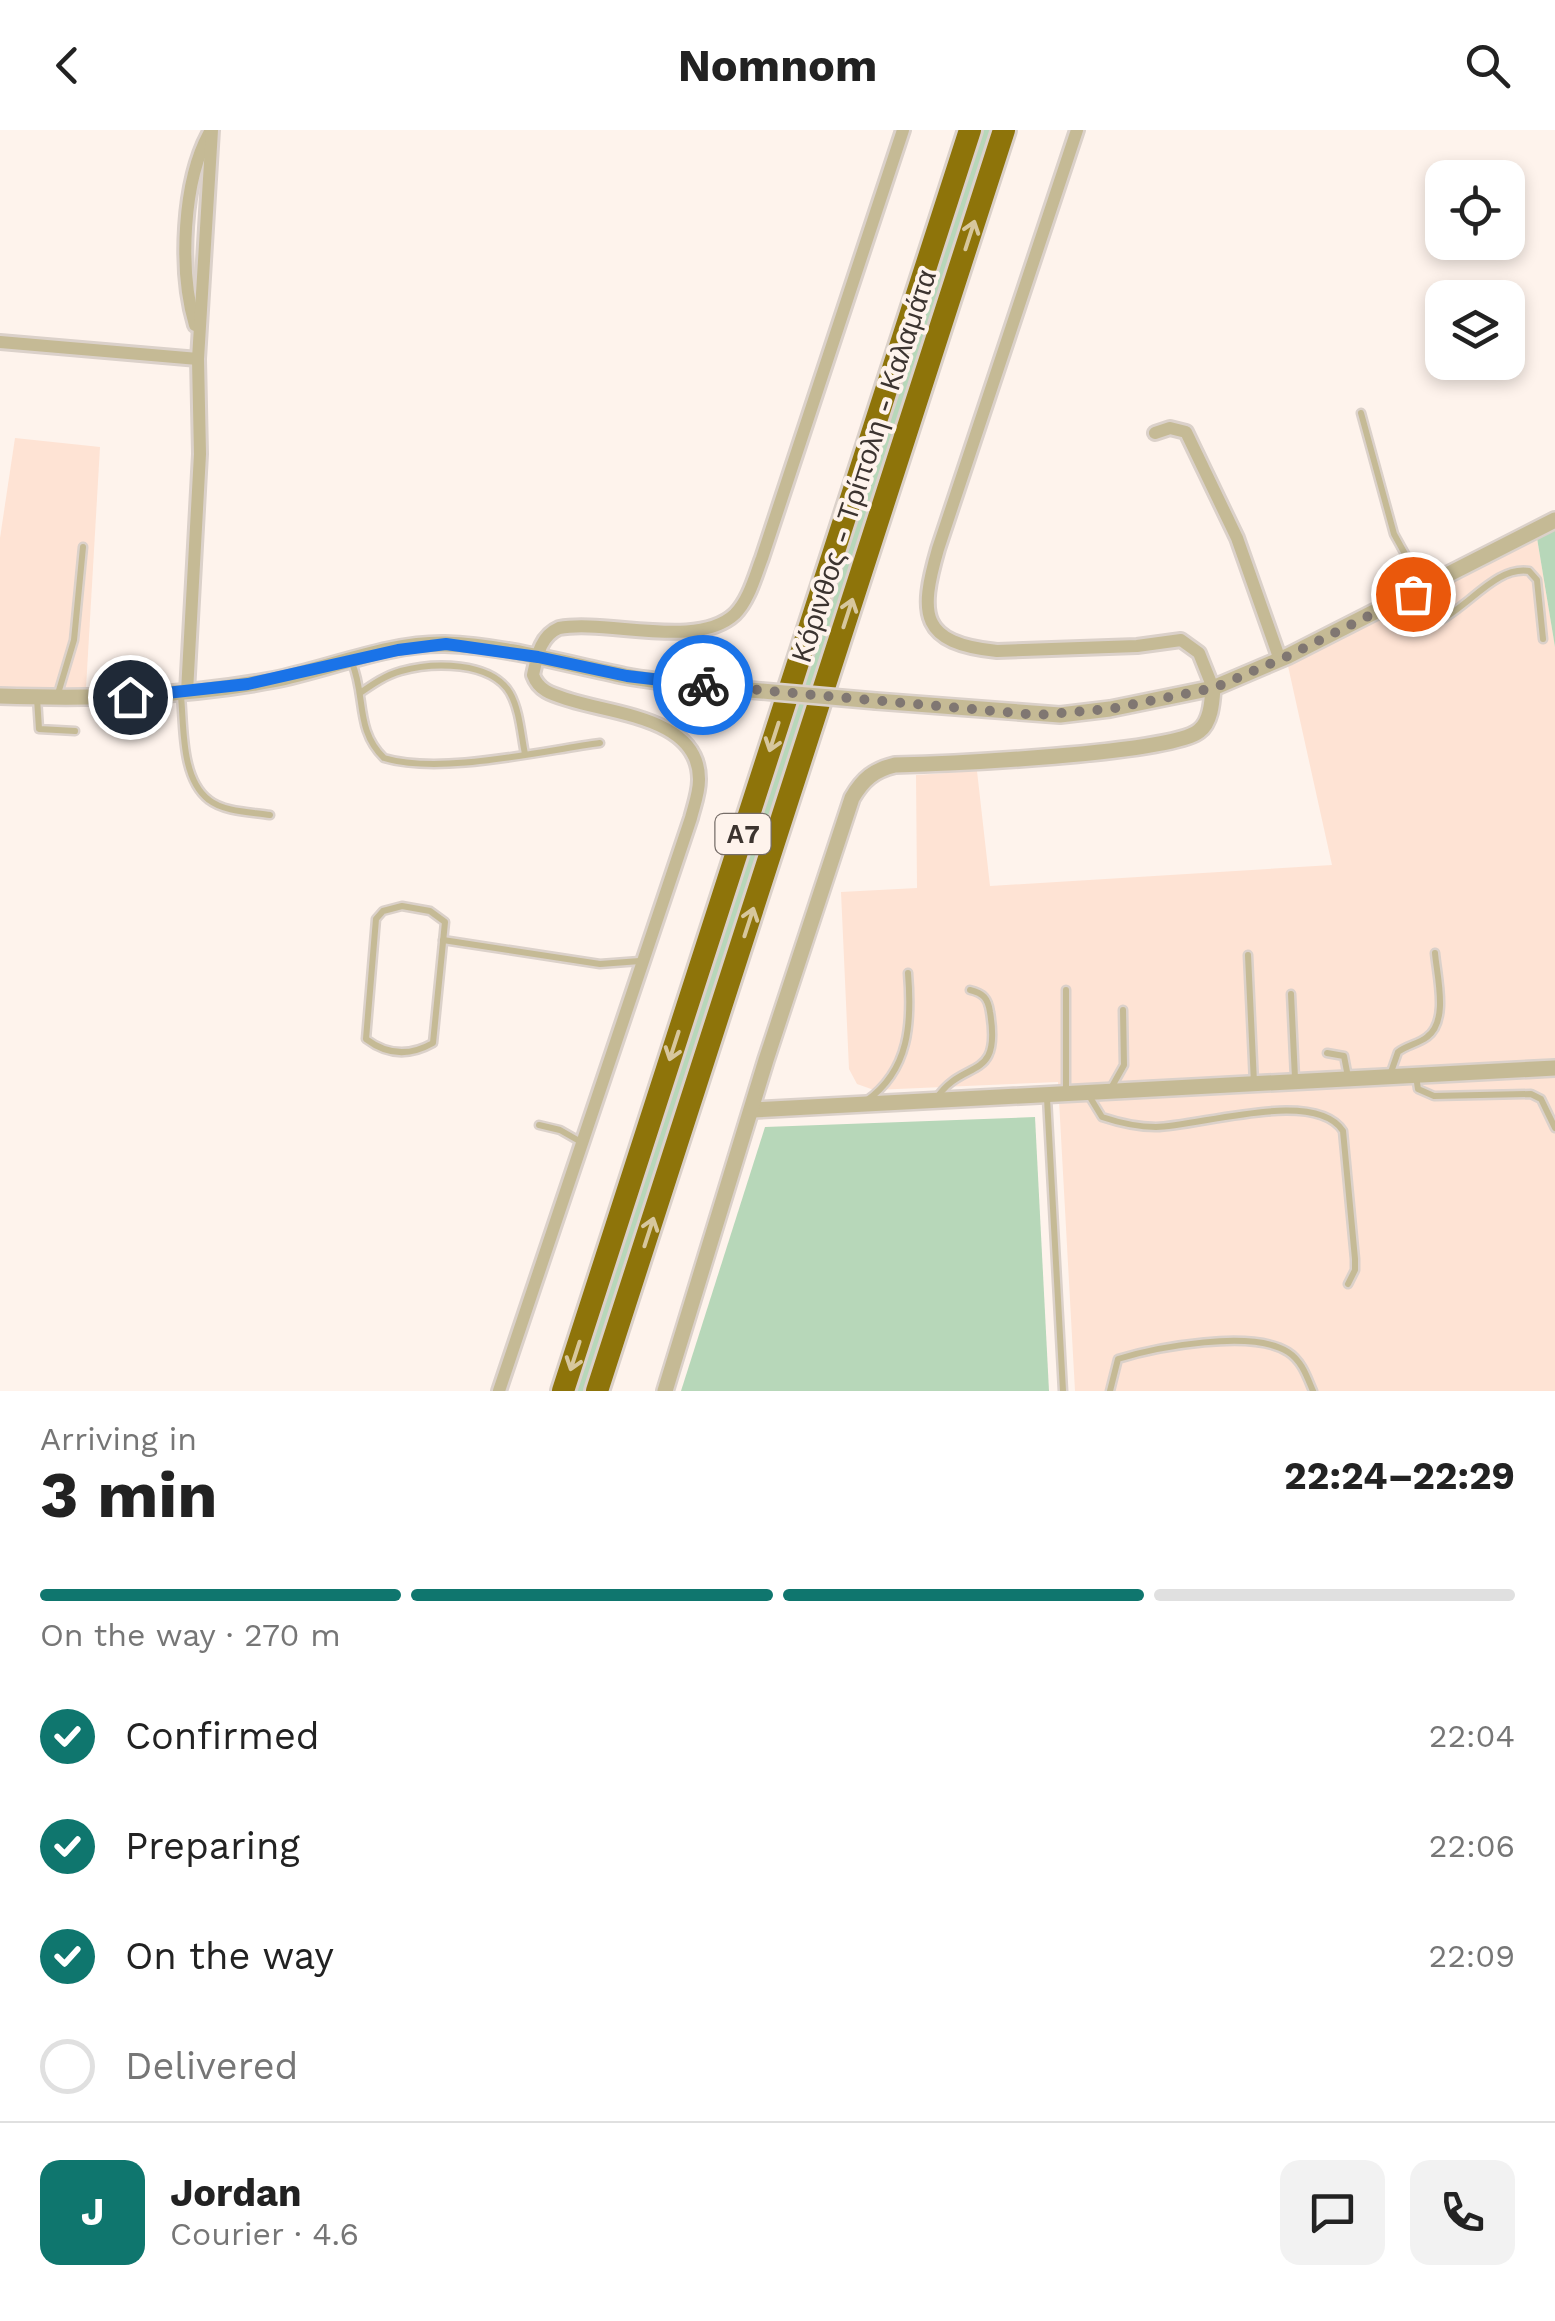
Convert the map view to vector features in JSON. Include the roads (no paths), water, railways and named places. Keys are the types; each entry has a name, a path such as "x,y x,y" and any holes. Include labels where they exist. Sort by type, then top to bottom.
{"highway":[{"name":"Κόρινθος - Τρίπολη - Καλαμάτα","path":"563,1391 970,130"},
{"name":"Κόρινθος - Τρίπολη - Καλαμάτα","path":"597,1391 1004,130"}],"street":[{"path":"184,692 200,472 198,359 212,130"},
{"path":"499,1391 692,818 698,786 697,766 684,743 656,723 542,689 533,675 538,657 545,638 559,628 685,630 723,622 742,605 762,558 902,130"},
{"path":"666,1391 852,798 868,776 896,766 1059,756 1177,740 1200,730 1212,705 1214,688 1199,653 1181,640 977,649 953,643 941,634 926,608 926,592 938,549 1076,130"},
{"path":"0,342 198,359"},
{"path":"1155,433 1170,428 1186,432 1237,538 1280,660"},
{"path":"0,696 57,698 184,692 275,679 398,650 446,644 538,657 627,676 738,690 1060,715 1214,688 1390,606 1555,520"},
{"path":"752,1110 1555,1068"}],"lane":[{"path":"1361,413 1394,534 1410,563 1437,582"},
{"path":"57,698 74,640 83,547"},
{"path":"1390,606 1401,627 1420,628 1452,614 1514,570 1529,570 1537,580 1543,639"},
{"path":"352,662 366,736 384,758 423,763 511,758 600,743"},
{"path":"360,693 400,671 436,665 492,676 510,693 518,713 524,754"},
{"path":"184,692 185,749 204,795 220,806 270,815"},
{"path":"37,697 39,729 75,731"},
{"path":"421,908 445,922 443,940 433,1043 406,1052 389,1051 366,1039 376,919 382,911 421,908"},
{"path":"443,940 600,964 641,962"},
{"path":"1390,1076 1392,1060 1398,1052 1429,1036 1437,1026 1435,952"},
{"path":"1248,955 1254,1084"},
{"path":"861,1104 877,1093 902,1058 908,1038 908,973"},
{"path":"936,1100 951,1081 975,1070 988,1058 992,1038 988,1003 982,994 970,990"},
{"path":"1066,990 1066,1094"},
{"path":"1291,994 1295,1081"},
{"path":"1109,1091 1124,1065 1123,1010"},
{"path":"1327,1054 1344,1056 1348,1078"},
{"path":"1416,1075 1418,1089 1434,1096 1531,1094 1540,1099 1555,1128"},
{"path":"1087,1092 1102,1117 1132,1125 1158,1127 1270,1112 1308,1112 1336,1120 1343,1131 1355,1259 1348,1284"},
{"path":"1047,1094 1063,1391"},
{"path":"539,1125 560,1130 581,1142"},
{"path":"1110,1391 1118,1359 1168,1346 1215,1342 1286,1350 1299,1360 1313,1391"}]}
